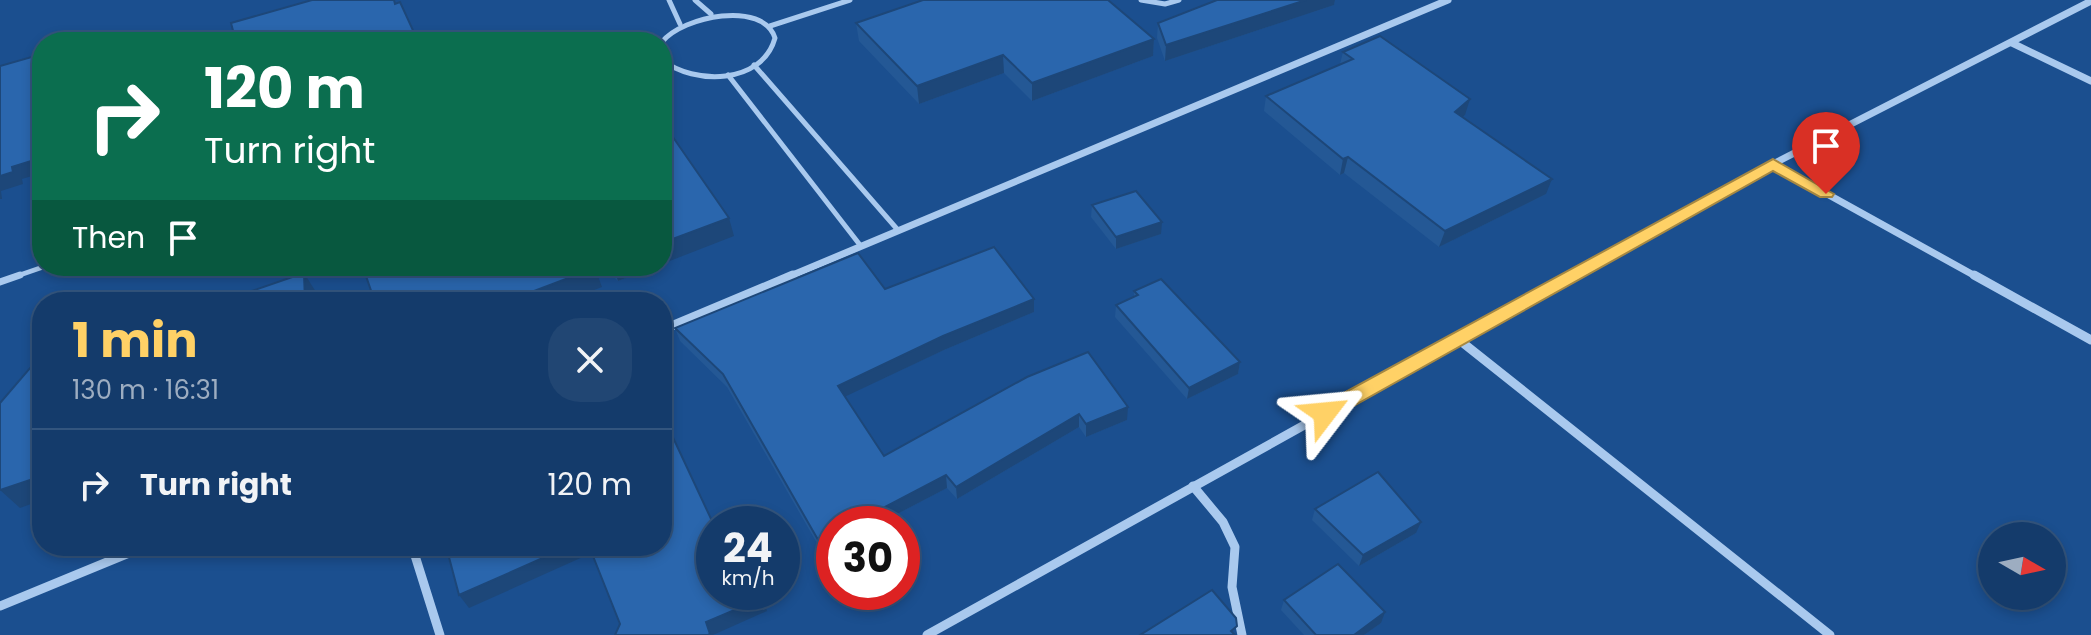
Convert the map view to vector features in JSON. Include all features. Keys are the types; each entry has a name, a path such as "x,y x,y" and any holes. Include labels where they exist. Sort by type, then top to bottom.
{"street":[{"path":"672,326 1448,0"},
{"path":"927,635 1773,164 2091,1"},
{"path":"2012,43 2091,81"},
{"path":"1773,164 2091,340"},
{"path":"1458,339 1830,635"},
{"path":"1193,486 1223,522 1235,547 1232,587 1242,635"},
{"path":"0,606 122,556"},
{"path":"415,556 440,635"}],"lane":[{"path":"669,0 680,24"},
{"path":"695,0 711,14"},
{"path":"770,26 850,0"},
{"path":"1141,0 1165,4 1179,0"},
{"path":"672,32 680,24 711,14 746,14 770,26 774,36 773,46 754,65 728,75 694,76 680,73 672,67"},
{"path":"754,65 897,229"},
{"path":"728,75 860,245"},
{"path":"0,282 32,271"}],"building":[{"path":"312,0 394,0 395,4 400,2 414,32 233,32 231,23"},
{"path":"923,0 1108,0 1154,39 1032,83 1003,55 917,86 856,23"},
{"path":"1217,0 1306,0 1166,45 1158,23"},
{"path":"1380,36 1470,99 1455,112 1552,179 1445,231 1348,157 1343,159 1266,96 1353,59 1343,52"},
{"path":"32,57 32,161 12,167 13,172 0,176 0,66"},
{"path":"672,136 729,218 672,239"},
{"path":"1136,191 1162,222 1116,237 1092,205"},
{"path":"994,247 1034,299 943,336 838,386 884,456 1027,377 1088,352 1128,407 1086,424 1079,414 956,487 946,475 887,506 816,506 816,536 723,374 675,328 858,253 885,289"},
{"path":"295,276 304,276 305,292 249,292"},
{"path":"366,276 574,276 531,292 372,292"},
{"path":"1161,279 1240,362 1189,388 1116,305 1138,295 1134,291"},
{"path":"30,368 32,479 0,490 0,403"},
{"path":"672,435 705,506 696,506 696,610 734,610 706,622 708,635 615,635 620,624 593,556 672,556"},
{"path":"1378,472 1421,522 1363,555 1315,509"},
{"path":"449,556 547,556 459,595"},
{"path":"1338,564 1385,612 1354,635 1316,635 1284,600"},
{"path":"1212,590 1236,618 1237,626 1231,631 1235,635 1140,635"}],"route":[{"path":"1325,413 1773,164 1826,194"}]}
